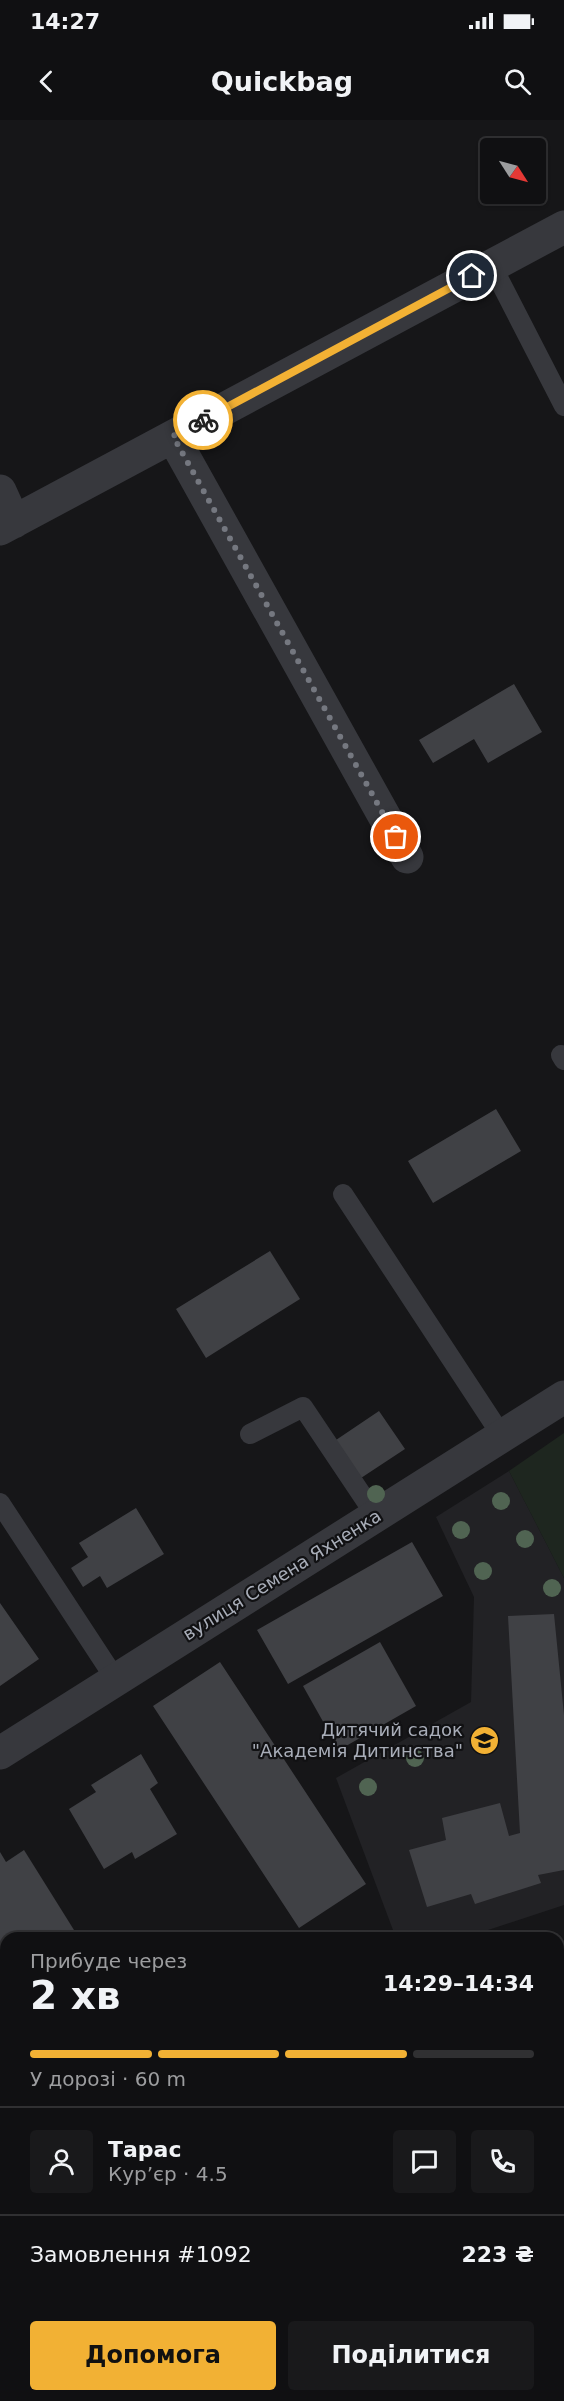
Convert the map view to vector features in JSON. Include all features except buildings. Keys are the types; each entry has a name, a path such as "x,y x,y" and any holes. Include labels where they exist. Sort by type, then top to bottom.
{"street":[{"path":"0,491 7,525 564,227"},
{"path":"173,436 407,857"},
{"name":"вулиця Семена Яхненка","path":"0,1753 564,1398"}],"lane":[{"path":"492,266 564,406"},
{"path":"343,1194 502,1436"},
{"path":"250,1434 303,1407 376,1516"},
{"path":"0,1503 116,1680"}],"shaded area":[{"path":"564,1433 564,1578 509,1471"},
{"name":"Дитячий садок \"Академія Дитинства\"","path":"509,1471 564,1578 564,1905 482,1932 394,1932 336,1778 471,1702 474,1597 436,1517"}],"way so far":[{"path":"203,420 173,436 396,837"}],"place":[{"name":"Дитячий садок \"Академія Дитинства\"","path":"484,1740"}],"route":[{"path":"203,420 472,276"}]}
